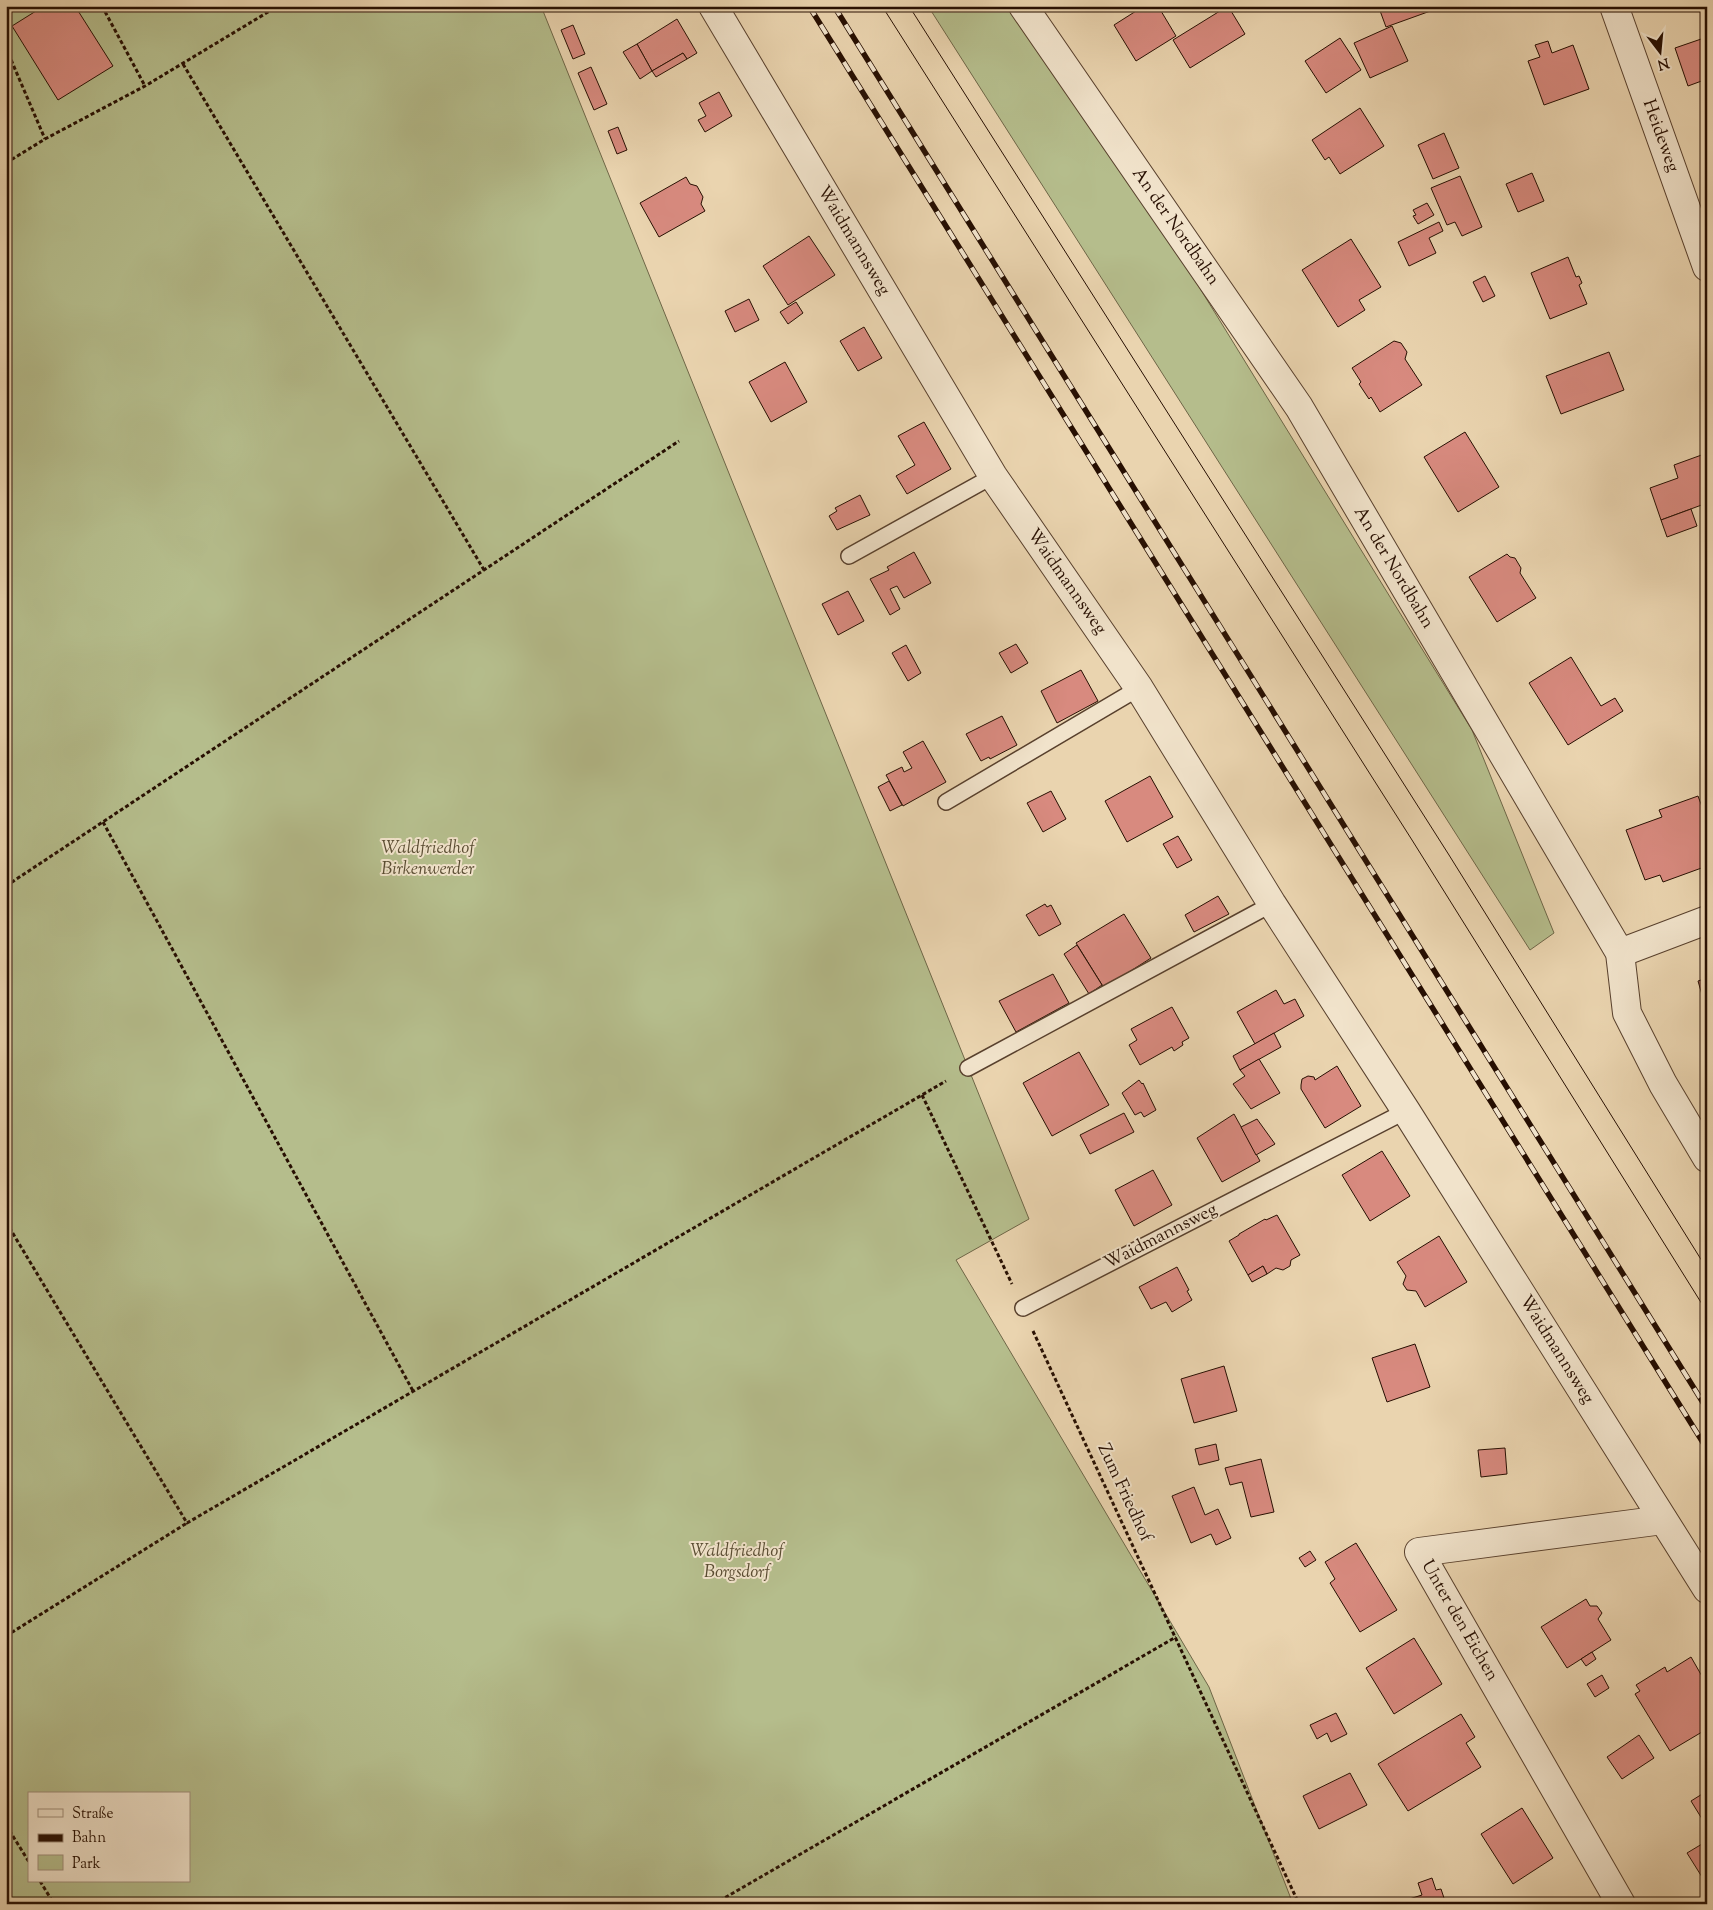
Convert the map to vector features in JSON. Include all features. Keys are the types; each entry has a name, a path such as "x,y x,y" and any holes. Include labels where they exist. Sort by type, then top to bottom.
{"street":[{"name":"Waidmannsweg","path":"713,6 993,476 1139,688 1272,904 1406,1111 1707,1589"},
{"name":"An der Nordbahn","path":"1023,6 1299,407 1620,953 1627,1013 1663,1084 1707,1158"},
{"name":"Heideweg","path":"1614,6 1707,267"},
{"path":"1620,953 1707,920"},
{"name":"Unter den Eichen","path":"1621,1904 1419,1552 1663,1520"}],"lane":[{"path":"849,556 993,476"},
{"path":"946,802 1139,688"},
{"path":"968,1068 1272,904"},
{"name":"Waidmannsweg","path":"1023,1308 1406,1111"}],"path":[{"path":"102,6 145,86"},
{"path":"6,163 45,139 145,86 278,6"},
{"path":"6,48 45,139"},
{"path":"183,64 484,570"},
{"path":"6,886 680,441"},
{"path":"103,822 413,1391"},
{"path":"6,1636 187,1523 968,1068"},
{"name":"Zum Friedhof","path":"922,1095 1023,1308 1299,1904"},
{"path":"6,1222 187,1523"},
{"path":"714,1904 1176,1637"},
{"path":"6,1825 28,1860"},
{"path":"41,1882 54,1904"}],"green space":[{"name":"Waldfriedhof Birkenwerder","path":"6,6 541,6 1029,1219 956,1260 1209,1687 1293,1904 6,1904"},
{"path":"928,6 1031,6 1180,256 1472,730 1554,933 1530,950"}],"building":[{"path":"44,6 75,6 113,66 58,100 12,26"},
{"path":"1144,6 1158,6 1176,36 1136,61 1114,25"},
{"path":"1228,6 1245,34 1190,68 1173,40"},
{"path":"1383,6 1435,6 1436,9 1386,27 1379,8"},
{"path":"677,19 697,53 687,59 683,53 652,71 637,44"},
{"path":"573,25 585,54 573,59 561,30"},
{"path":"1392,26 1408,61 1370,78 1354,43"},
{"path":"1707,37 1707,79 1688,86 1675,48"},
{"path":"1340,38 1361,70 1326,93 1305,61"},
{"path":"1548,41 1552,53 1573,45 1589,89 1544,105 1528,61 1540,57 1535,45"},
{"path":"637,44 652,71 640,79 623,52"},
{"path":"683,53 687,59 656,77 652,71"},
{"path":"591,67 607,104 594,110 578,73"},
{"path":"719,92 732,116 705,132 698,120 706,116 699,103"},
{"path":"1360,108 1384,146 1340,174 1329,157 1325,160 1312,140"},
{"path":"618,127 627,150 617,154 608,131"},
{"path":"1444,133 1459,168 1433,179 1418,145"},
{"path":"1532,173 1544,201 1518,212 1506,184"},
{"path":"1460,176 1482,227 1462,236 1455,222 1447,225 1431,188"},
{"path":"686,177 690,184 697,186 703,197 701,204 705,211 659,237 640,203"},
{"path":"1427,203 1434,215 1418,224 1413,216 1416,215 1413,210"},
{"path":"1439,222 1443,231 1429,238 1436,253 1409,266 1398,242"},
{"path":"809,236 835,275 788,305 763,266"},
{"path":"1351,239 1381,287 1359,300 1365,310 1338,327 1302,270"},
{"path":"1568,257 1576,277 1579,276 1582,283 1579,285 1587,304 1550,319 1531,273"},
{"path":"1485,276 1495,296 1483,302 1473,282"},
{"path":"749,299 759,320 735,332 725,311"},
{"path":"796,302 803,313 788,324 780,312"},
{"path":"864,327 882,358 858,371 840,341"},
{"path":"1394,341 1401,343 1407,352 1405,359 1422,385 1380,412 1371,397 1369,399 1359,384 1361,382 1352,368"},
{"path":"1609,352 1624,390 1561,414 1546,376"},
{"path":"785,362 807,402 771,422 749,382"},
{"path":"924,422 951,469 907,494 896,476 915,465 898,436"},
{"path":"1465,432 1499,487 1458,512 1424,457"},
{"path":"1707,453 1707,503 1661,520 1650,488 1678,478 1674,465"},
{"path":"860,495 870,515 837,530 829,516 837,511 835,508"},
{"path":"1691,509 1697,526 1667,537 1661,520"},
{"path":"914,552 931,583 904,598 897,586 890,589 900,609 890,615 870,579 889,570 887,567"},
{"path":"1507,554 1515,558 1521,568 1520,573 1536,598 1497,622 1469,577"},
{"path":"848,591 864,621 838,635 822,604"},
{"path":"1016,644 1028,663 1011,673 999,653"},
{"path":"906,645 921,673 908,681 892,653"},
{"path":"1571,657 1601,706 1615,698 1623,711 1568,745 1529,683"},
{"path":"1081,670 1098,701 1057,723 1041,691"},
{"path":"1002,716 1017,745 990,759 989,757 981,761 966,734"},
{"path":"923,741 946,782 903,806 886,775 902,767 904,772 912,768 903,752"},
{"path":"1150,776 1173,817 1127,842 1105,801"},
{"path":"889,781 902,805 890,811 878,787"},
{"path":"1051,791 1066,819 1043,832 1027,803"},
{"path":"1698,796 1707,820 1707,857 1704,858 1707,866 1663,882 1660,875 1645,880 1626,830 1662,817 1659,810"},
{"path":"1178,836 1192,860 1177,868 1163,844"},
{"path":"1218,896 1229,914 1194,932 1185,915"},
{"path":"1045,904 1047,907 1051,905 1061,924 1039,936 1026,915"},
{"path":"1124,914 1151,958 1104,988 1076,943"},
{"path":"1077,945 1102,985 1089,994 1064,954"},
{"path":"1053,974 1069,1003 1016,1032 999,1001"},
{"path":"1707,978 1707,1012 1698,981"},
{"path":"1276,990 1284,1004 1295,999 1304,1016 1255,1044 1237,1012"},
{"path":"1172,1007 1189,1038 1182,1042 1183,1045 1174,1051 1172,1047 1140,1065 1129,1045 1137,1040 1131,1029"},
{"path":"1274,1033 1281,1047 1240,1070 1233,1056"},
{"path":"1079,1052 1109,1105 1052,1136 1023,1083"},
{"path":"1259,1059 1280,1093 1251,1109 1233,1084 1245,1076 1240,1070"},
{"path":"1337,1066 1361,1106 1325,1128 1301,1089 1302,1079 1308,1076 1314,1077 1315,1080"},
{"path":"1139,1080 1143,1083 1156,1110 1144,1117 1141,1112 1135,1115 1122,1093"},
{"path":"1124,1113 1134,1132 1090,1154 1080,1135"},
{"path":"1234,1114 1260,1161 1222,1182 1197,1138"},
{"path":"1257,1119 1275,1144 1256,1155 1241,1127"},
{"path":"1382,1151 1410,1196 1370,1221 1342,1175"},
{"path":"1153,1170 1172,1205 1134,1226 1115,1190"},
{"path":"1277,1215 1300,1255 1291,1260 1290,1266 1283,1270 1276,1268 1267,1274 1263,1266 1248,1275 1229,1241 1265,1219"},
{"path":"1439,1236 1467,1282 1425,1307 1416,1291 1407,1290 1403,1284 1406,1276 1397,1262"},
{"path":"1263,1266 1267,1274 1252,1282 1248,1275"},
{"path":"1177,1267 1192,1300 1172,1312 1166,1302 1151,1309 1139,1287"},
{"path":"1415,1344 1430,1387 1387,1402 1372,1358"},
{"path":"1224,1366 1237,1411 1194,1423 1181,1379"},
{"path":"1216,1444 1219,1460 1199,1465 1195,1449"},
{"path":"1505,1448 1507,1474 1481,1477 1478,1450"},
{"path":"1261,1459 1274,1512 1251,1517 1242,1482 1230,1485 1225,1468"},
{"path":"1194,1487 1205,1515 1218,1509 1231,1538 1216,1545 1211,1534 1191,1543 1172,1496"},
{"path":"1356,1543 1397,1610 1360,1632 1330,1583 1335,1579 1325,1562"},
{"path":"1310,1551 1316,1560 1305,1567 1299,1558"},
{"path":"1586,1599 1590,1606 1597,1606 1602,1613 1598,1619 1611,1640 1567,1668 1541,1627"},
{"path":"1414,1638 1442,1684 1394,1714 1366,1668"},
{"path":"1592,1652 1596,1659 1586,1666 1581,1659"},
{"path":"1691,1657 1707,1685 1707,1729 1670,1751 1635,1694 1640,1691 1636,1685 1665,1667 1667,1672"},
{"path":"1602,1675 1609,1688 1595,1697 1587,1684"},
{"path":"1336,1713 1347,1734 1331,1742 1327,1733 1317,1739 1310,1725"},
{"path":"1461,1714 1475,1737 1466,1743 1481,1767 1408,1811 1378,1764"},
{"path":"1639,1735 1654,1758 1622,1779 1607,1757"},
{"path":"1350,1773 1367,1805 1319,1829 1303,1796"},
{"path":"1707,1791 1707,1827 1691,1801"},
{"path":"1522,1808 1553,1858 1513,1884 1481,1834"},
{"path":"1707,1841 1707,1885 1687,1853"},
{"path":"1432,1878 1436,1890 1441,1889 1446,1904 1407,1904 1406,1900 1422,1895 1418,1883"}],"tram line":[{"path":"882,6 1412,840 1707,1312"},
{"path":"909,6 1449,855 1707,1269"}],"railway":[{"path":"809,6 1707,1449"},
{"path":"834,6 1707,1409"}],"park label":[{"name":"Waldfriedhof Borgsdorf","path":"737,1562"}]}
